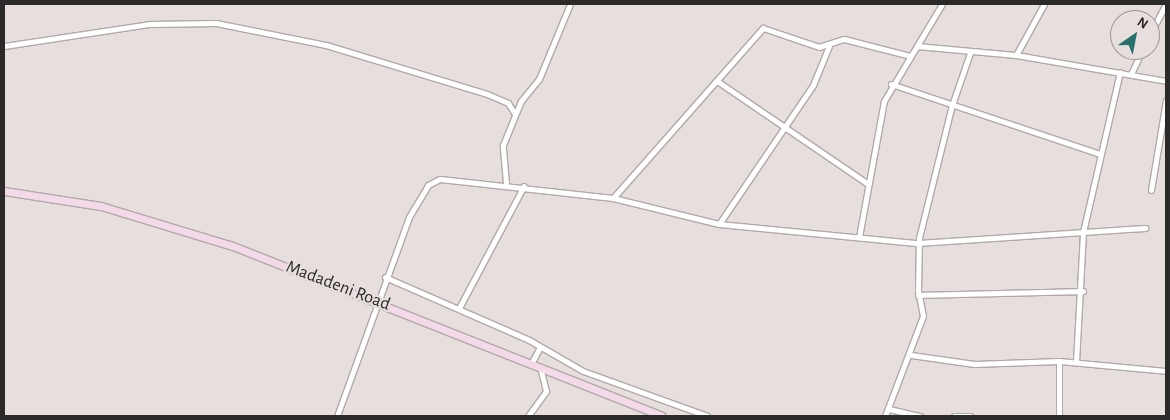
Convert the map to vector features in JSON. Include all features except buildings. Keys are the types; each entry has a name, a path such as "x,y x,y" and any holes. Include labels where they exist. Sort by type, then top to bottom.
{"street":[{"path":"506,183 501,152 516,114 539,79 570,4"},
{"path":"859,237 868,184 891,84 942,4"},
{"path":"1016,55 1044,4"},
{"path":"4,46 150,24 216,23 326,45 471,89 508,103 516,114"},
{"path":"613,198 766,27 819,47 829,46 844,39 910,56"},
{"path":"719,224 813,85 829,46"},
{"path":"916,46 970,53 1016,55 1166,80"},
{"path":"885,416 911,355 924,312 918,295 918,243 952,105 970,53"},
{"path":"1130,74 1137,60"},
{"path":"1076,362 1083,291 1083,232 1120,72"},
{"path":"716,81 784,129 868,184"},
{"path":"891,84 1100,154"},
{"path":"1151,190 1166,100"},
{"path":"337,416 378,302 385,277 428,185 448,178 506,183 613,198 719,224 918,243 1146,228"},
{"path":"459,308 524,186"},
{"name":"Madadeni Road","path":"4,191 57,197 146,218 378,302 662,416"},
{"path":"385,277 459,308 540,347 583,371 707,416"},
{"path":"918,295 1083,291"},
{"path":"531,364 540,347"},
{"path":"911,355 974,364 1076,362 1166,371"},
{"path":"1059,362 1059,416"},
{"path":"528,416 546,391 540,368"},
{"path":"888,409 920,416"},
{"path":"954,416 970,416"}]}
